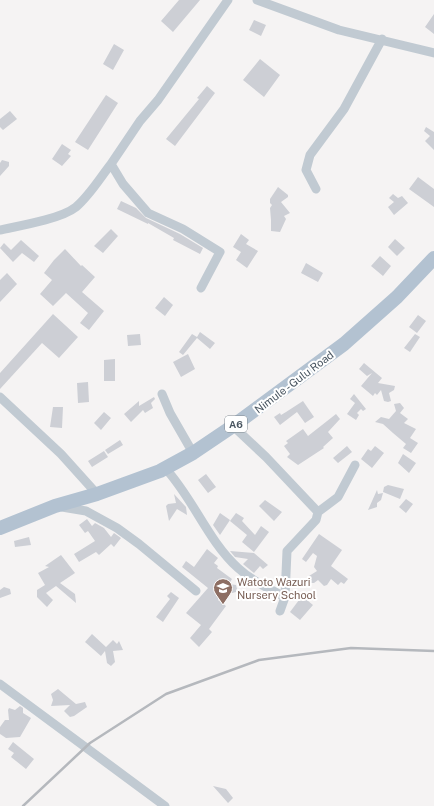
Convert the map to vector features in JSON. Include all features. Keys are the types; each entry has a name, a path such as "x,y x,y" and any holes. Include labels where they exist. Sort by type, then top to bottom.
{"main road":[{"name":"Nimule - Gulu Road","path":"0,528 55,506 97,494 165,468 193,453 234,426 344,344 397,297 434,258"}],"street":[{"path":"0,230 20,227 71,211 87,196 140,121 158,100 228,0"},
{"path":"257,0 339,30 382,39 434,53"},
{"path":"316,189 306,170 310,155 344,109 382,39"},
{"path":"111,164 123,184 148,214 183,229 220,252 201,288"},
{"path":"162,394 170,414 193,453"},
{"path":"0,397 61,454 97,494"},
{"path":"234,426 266,457 318,512"},
{"path":"280,611 285,597 287,551 316,520 318,512 338,497 356,464"},
{"path":"165,468 189,499 216,542 237,568 257,584 285,597"},
{"path":"55,506 86,511 117,528 139,544 196,591"},
{"path":"0,684 165,806"}],"building":[{"path":"179,0 200,0 173,32 161,21"},
{"path":"434,14 434,34 425,27"},
{"path":"254,20 266,25 261,36 249,30"},
{"path":"114,44 124,50 113,70 103,64"},
{"path":"260,59 280,75 264,97 243,80"},
{"path":"207,86 215,93 175,146 166,139 199,99 197,98"},
{"path":"106,95 118,103 88,150 75,142"},
{"path":"10,111 17,119 3,130 0,127 0,119"},
{"path":"426,127 434,132 434,150 425,141 430,136 424,131"},
{"path":"62,144 71,150 68,154 71,156 62,166 52,159"},
{"path":"2,160 9,162 9,166 0,176 0,163"},
{"path":"418,177 434,189 434,207 409,189"},
{"path":"278,187 288,195 288,197 281,202 290,213 284,216 286,219 280,232 271,231 270,208 272,205 270,203 270,199"},
{"path":"393,194 398,198 402,196 408,203 394,215 388,207 394,202 389,198"},
{"path":"121,201 136,208 146,218 180,234 203,248 200,254 173,240 174,238 148,223 117,209"},
{"path":"111,229 118,236 103,253 94,246"},
{"path":"241,234 249,240 246,244 258,251 247,268 236,260 241,252 233,247"},
{"path":"395,239 405,248 397,256 388,247"},
{"path":"21,240 39,256 34,262 22,253 13,262 0,248 4,243 11,250"},
{"path":"65,249 81,266 82,265 95,277 82,292 104,311 89,330 80,323 88,313 66,293 53,306 40,294 52,280 44,273"},
{"path":"380,256 391,266 383,276 371,266"},
{"path":"306,263 323,273 318,282 301,273"},
{"path":"7,273 17,284 0,302 0,280"},
{"path":"164,297 173,305 165,316 155,308"},
{"path":"53,314 78,337 59,358 42,343 0,389 0,373"},
{"path":"418,315 426,321 417,333 409,327"},
{"path":"200,332 215,343 210,349 197,338 183,355 179,352 192,334 197,337"},
{"path":"140,334 141,345 128,346 127,335"},
{"path":"415,334 420,337 410,352 404,348"},
{"path":"188,354 195,369 181,377 173,362"},
{"path":"115,359 115,381 104,381 104,360"},
{"path":"364,363 382,378 378,383 395,386 394,390 389,393 391,401 384,401 381,390 377,395 375,393 373,396 361,386 372,373 367,376 359,369"},
{"path":"88,382 89,402 78,403 77,383"},
{"path":"354,394 366,409 363,411 361,409 357,413 359,415 356,420 347,414 355,403 350,399"},
{"path":"154,397 155,399 151,403 153,408 145,413 143,410 131,422 124,414 139,401 139,406"},
{"path":"303,401 314,417 305,423 297,412 280,425 274,417 280,413 281,415"},
{"path":"400,403 404,408 400,413 408,419 404,423 416,429 410,438 418,443 411,453 403,448 406,444 383,424 375,422 381,417 389,419 396,411 394,404"},
{"path":"53,407 63,407 62,428 50,427"},
{"path":"104,412 111,418 101,430 94,423"},
{"path":"336,414 340,419 328,432 333,438 323,447 324,448 298,465 287,457 290,454 284,446 288,443 286,441 303,429 308,436"},
{"path":"120,440 123,445 108,454 105,450"},
{"path":"347,446 352,452 338,463 333,458"},
{"path":"375,446 384,453 372,468 361,459 368,449 371,451"},
{"path":"104,451 108,457 92,467 88,461"},
{"path":"403,454 416,463 409,473 398,463"},
{"path":"206,474 216,487 208,493 198,480"},
{"path":"388,485 404,489 400,499 383,492 384,487"},
{"path":"377,490 378,494 383,493 381,500 377,503 377,507 368,510"},
{"path":"174,494 186,507 187,515 177,509 169,521 166,506 168,504 176,503"},
{"path":"406,499 413,504 406,513 399,507"},
{"path":"265,500 282,512 274,521 259,506"},
{"path":"220,513 230,520 220,535 213,525"},
{"path":"236,513 244,518 242,521 255,535 261,526 269,532 254,552 242,542 247,535 230,521"},
{"path":"87,519 92,526 95,523 104,528 111,537 114,533 121,538 114,547 111,544 99,555 96,552 79,562 74,554 95,541 88,531 85,533 79,525"},
{"path":"319,534 342,550 331,566 348,579 344,584 341,582 338,585 331,579 327,585 324,586 318,580 311,583 309,580 309,576 317,571 314,567 317,556 313,553 306,562 302,559"},
{"path":"29,537 31,545 15,547 14,541"},
{"path":"207,549 218,558 214,563 218,566 217,568 232,579 229,584 236,585 237,589 236,592 232,593 227,589 218,600 226,606 209,629 212,632 199,647 190,638 201,625 186,613 208,588 182,567 186,561 194,567"},
{"path":"230,551 254,553 268,565 263,569 260,566 254,573 243,564 248,559 235,557"},
{"path":"61,555 75,573 60,583 75,594 76,603 56,586 46,593 53,600 47,607 37,597 37,590 45,585 38,573 49,567 45,566"},
{"path":"4,587 10,589 11,594 0,598 0,590"},
{"path":"171,592 179,598 163,622 156,617 170,599 167,596"},
{"path":"302,596 313,605 300,620 290,612"},
{"path":"92,634 106,647 113,640 117,644 119,641 123,650 113,651 115,662 111,666 107,663 105,651 101,656 85,642"},
{"path":"58,689 76,704 85,702 87,707 70,717 64,711 70,705 51,706 53,700 51,694"},
{"path":"20,706 23,708 23,713 31,718 20,737 6,738 0,734 0,727 5,720 9,720 9,708 15,710"},
{"path":"13,742 34,759 26,769 11,757 14,753 8,749"},
{"path":"213,786 226,789 233,798 228,803"}],"railway":[{"path":"23,806 90,743 166,694 259,660 351,648 434,651"}],"place":[{"name":"Watoto Wazuri Nursery School","path":"223,605"}]}
